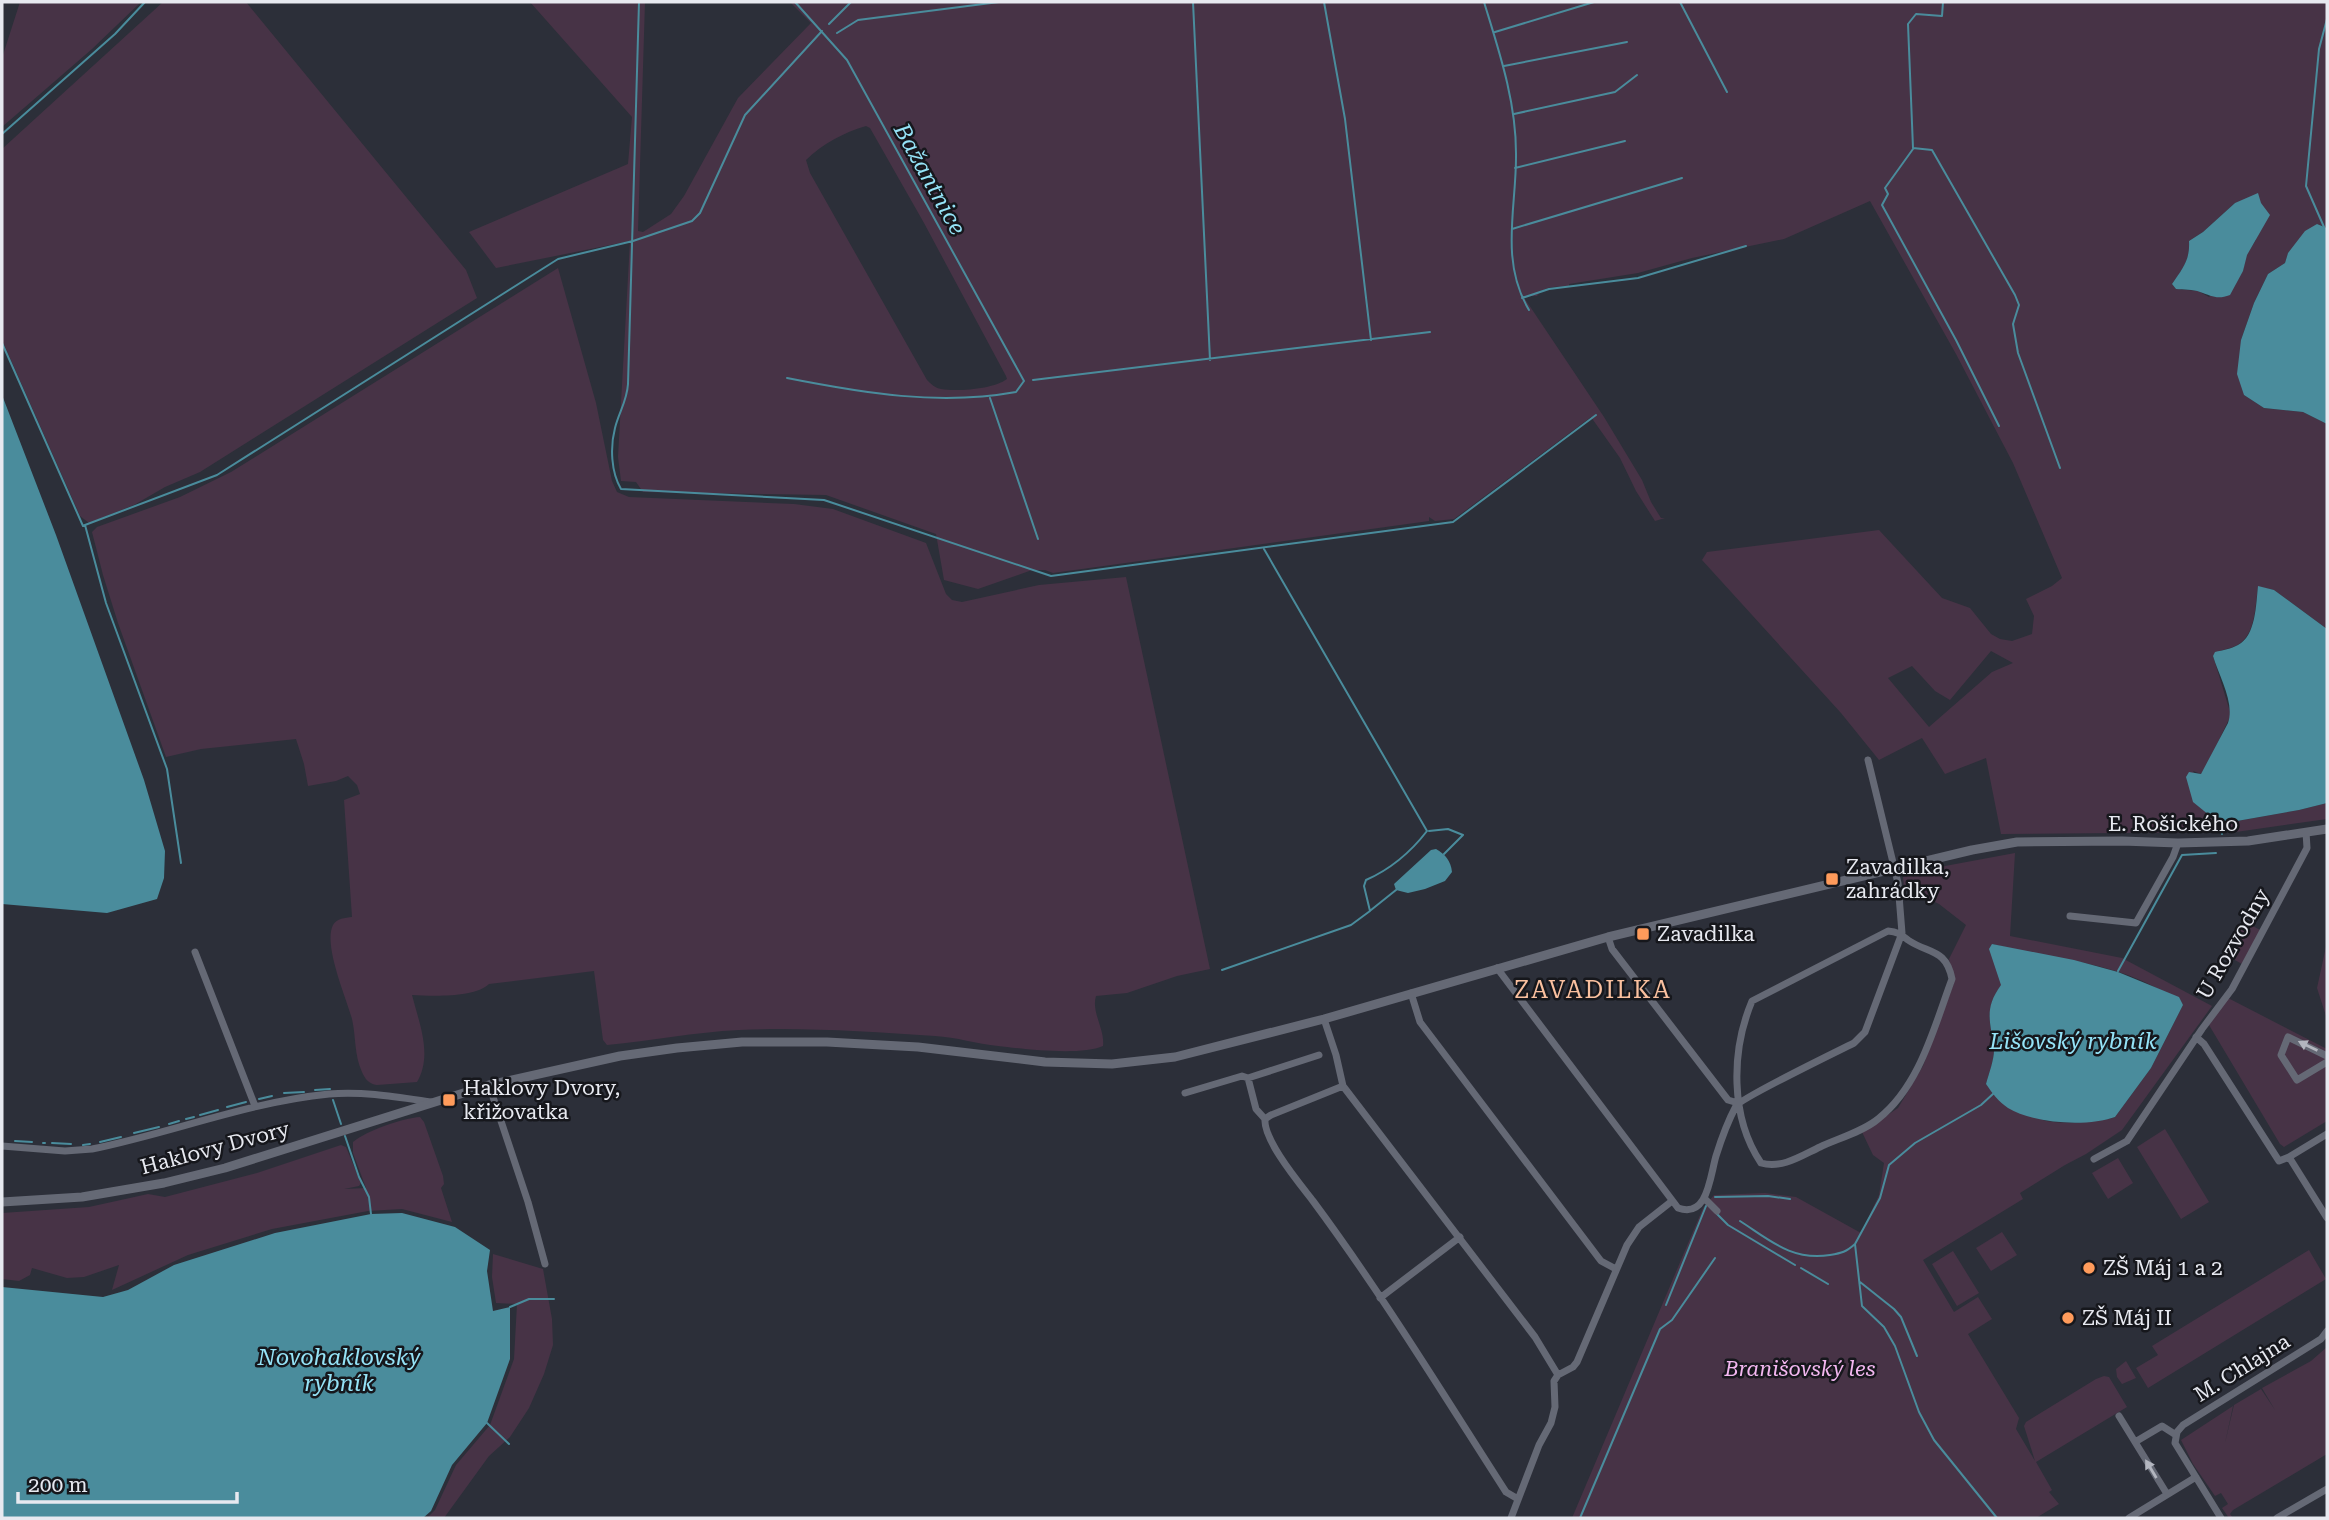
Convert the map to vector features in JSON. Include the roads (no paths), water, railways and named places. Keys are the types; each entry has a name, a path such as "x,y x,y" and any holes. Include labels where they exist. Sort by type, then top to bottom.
{"street":[{"path":"1497,968 1672,1201 1685,1211 1693,1210 1704,1198 1716,1154 1738,1103 1860,1038 1865,1032 1902,933 1898,883 1868,760"},
{"name":"E. Rošického","path":"1895,868 2017,842 2248,841 2327,829"},
{"name":"U Rozvodny","path":"2094,1159 2127,1141 2196,1037 2232,989 2306,848 2306,832"},
{"path":"2070,916 2136,923 2178,843"},
{"path":"545,1264 528,1202 489,1085 529,1074 631,1054 742,1042 827,1042 918,1047 1045,1062 1112,1064 1175,1057 1324,1019 1608,937 1895,868"},
{"path":"1888,931 1902,933 1908,940 1938,953 1950,967 1952,979 1920,1065 1896,1101 1877,1121 1790,1161 1773,1166 1760,1163 1742,1128 1738,1103 1742,1043 1752,1001 1888,931"},
{"path":"1608,937 1612,949 1728,1100 1738,1103"},
{"name":"Haklovy Dvory","path":"195,952 255,1107"},
{"path":"1411,993 1420,1022 1601,1261 1616,1269"},
{"path":"1324,1019 1343,1086 1535,1337 1558,1375"},
{"path":"2196,1037 2204,1044 2278,1161 2327,1134"},
{"path":"2327,1056 2288,1037 2281,1055 2297,1080 2327,1062"},
{"path":"1185,1093 1242,1076 1248,1079 1320,1055"},
{"path":"1248,1079 1256,1109 1265,1119 1264,1128 1285,1165 1380,1297 1506,1492 1518,1499"},
{"name":"Haklovy Dvory","path":"2,1202 82,1198 164,1183 225,1168 489,1085"},
{"path":"1265,1119 1343,1086"},
{"name":"Haklovy Dvory","path":"2,1146 65,1152 92,1149 255,1107 338,1094 369,1093 431,1102"},
{"path":"2289,1157 2327,1219"},
{"path":"1704,1198 1717,1211"},
{"path":"1511,1518 1539,1445 1551,1423 1555,1407 1554,1381 1577,1362 1627,1245 1639,1227 1672,1201"},
{"path":"1380,1297 1460,1237"},
{"name":"M. Chlajna","path":"2176,1435 2183,1424 2321,1339 2327,1331"},
{"path":"2119,1416 2167,1494"},
{"path":"2135,1442 2162,1426 2176,1435 2175,1443 2221,1518"},
{"path":"2129,1518 2196,1477"},
{"path":"2277,1518 2327,1489"}],"water":[{"path":"2258,193 2261,203 2270,215 2247,255 2243,271 2230,295 2218,297 2194,290 2176,289 2172,284 2187,259 2189,241 2235,203"},
{"path":"2317,224 2327,228 2327,424 2303,412 2264,408 2244,395 2237,374 2241,340 2268,274 2285,263 2288,253 2305,231"},
{"path":"2,395 56,535 144,780 165,851 164,878 157,899 107,913 2,904"},
{"path":"2258,586 2274,590 2327,629 2327,803 2220,824 2193,802 2186,777 2189,772 2201,774 2228,723 2228,698 2213,656 2215,652 2238,645 2248,635 2254,619"},
{"path":"1436,849 1447,858 1451,868 1452,872 1445,881 1408,893 1396,890 1394,884 1431,850"},
{"name":"Lišovský rybník","path":"1992,944 2074,960 2118,972 2179,997 2183,1005 2151,1068 2115,1117 2076,1123 2032,1118 2008,1108 1988,1087 1986,1084 1994,1050 1990,1009 2001,985 1989,949"},
{"name":"Novohaklovský rybník","path":"402,1213 455,1227 490,1250 487,1271 493,1311 510,1307 510,1359 487,1423 452,1465 431,1511 423,1518 2,1518 2,1287 103,1297 128,1290 174,1265 275,1233 371,1214"}],"waterway":[{"path":"2,134 115,34 145,2"},
{"path":"639,2 628,384 612,443 613,467 621,489 824,500 1051,576 1453,522 1596,415"},
{"name":"Bažantnice","path":"787,378 873,393 930,398 1016,392 1024,381 847,60 795,2"},
{"path":"829,24 851,2"},
{"path":"837,33 858,20 999,2"},
{"path":"1193,2 1210,360"},
{"path":"1324,2 1345,119 1371,340"},
{"path":"1484,2 1506,76 1513,114 1516,173 1512,252 1514,272 1529,310"},
{"path":"1495,32 1594,2"},
{"path":"1680,2 1727,92"},
{"path":"1943,2 1942,16 1916,14 1908,24 1913,148 1932,150 2015,295 2019,305 2013,324 2018,353 2060,468"},
{"path":"2324,227 2306,186 2319,49 2327,19"},
{"path":"2,343 83,526 217,475 558,259 633,241 692,221 700,213 745,115 822,31"},
{"path":"1504,66 1627,42"},
{"path":"1514,114 1615,92 1637,75"},
{"path":"1515,168 1625,141"},
{"path":"1913,149 1885,188 1888,194 1882,205 1956,340 1999,426"},
{"path":"1512,229 1682,178"},
{"path":"1522,298 1549,289 1638,278 1746,246"},
{"name":"Bažantnice","path":"1033,380 1430,332"},
{"path":"990,398 1038,539"},
{"path":"85,525 106,603 167,769 181,863"},
{"path":"1222,970 1351,925 1370,911 1364,886 1366,880 1400,860 1427,831 1264,549"},
{"path":"2222,822 2222,834"},
{"path":"1429,831 1448,829 1463,835 1444,854"},
{"path":"2118,971 2182,855 2216,853"},
{"path":"1371,910 1396,890"},
{"path":"315,1090 330,1089"},
{"path":"284,1093 304,1092"},
{"path":"1994,1093 1981,1105 1915,1143 1889,1165 1880,1198 1855,1244 1862,1306 1884,1327 1895,1346 1919,1412 1934,1440 1997,1518"},
{"path":"259,1099 272,1096"},
{"path":"333,1100 341,1124"},
{"path":"227,1107 246,1102"},
{"path":"200,1115 218,1110"},
{"path":"186,1119 194,1117"},
{"path":"169,1124 179,1121"},
{"path":"134,1133 159,1127"},
{"path":"345,1136 369,1197 371,1214"},
{"path":"100,1142 121,1137"},
{"path":"15,1141 32,1142"},
{"path":"52,1143 71,1144"},
{"path":"83,1145 90,1144"},
{"path":"1715,1197 1768,1196 1790,1199"},
{"path":"1666,1305 1706,1206"},
{"path":"1717,1214 1728,1225 1795,1265"},
{"path":"1740,1221 1782,1248 1804,1255 1838,1254 1855,1244"},
{"path":"1580,1518 1660,1329 1672,1320 1715,1258"},
{"path":"1801,1268 1828,1284"},
{"path":"1860,1282 1901,1317 1917,1356"},
{"path":"510,1307 529,1299 554,1299"},
{"path":"487,1423 509,1444"}],"place":[{"name":"Zavadilka, zahrádky","path":"1832,879"},
{"name":"Zavadilka","path":"1643,934"},
{"name":"Haklovy Dvory, křižovatka","path":"449,1100"},
{"name":"ZŠ Máj 1 a 2","path":"2089,1268"},
{"name":"ZŠ Máj II","path":"2068,1318"}],"district":[{"name":"ZAVADILKA","path":"1593,990"}],"park label":[{"name":"Branišovský les","path":"1800,1369"}]}
